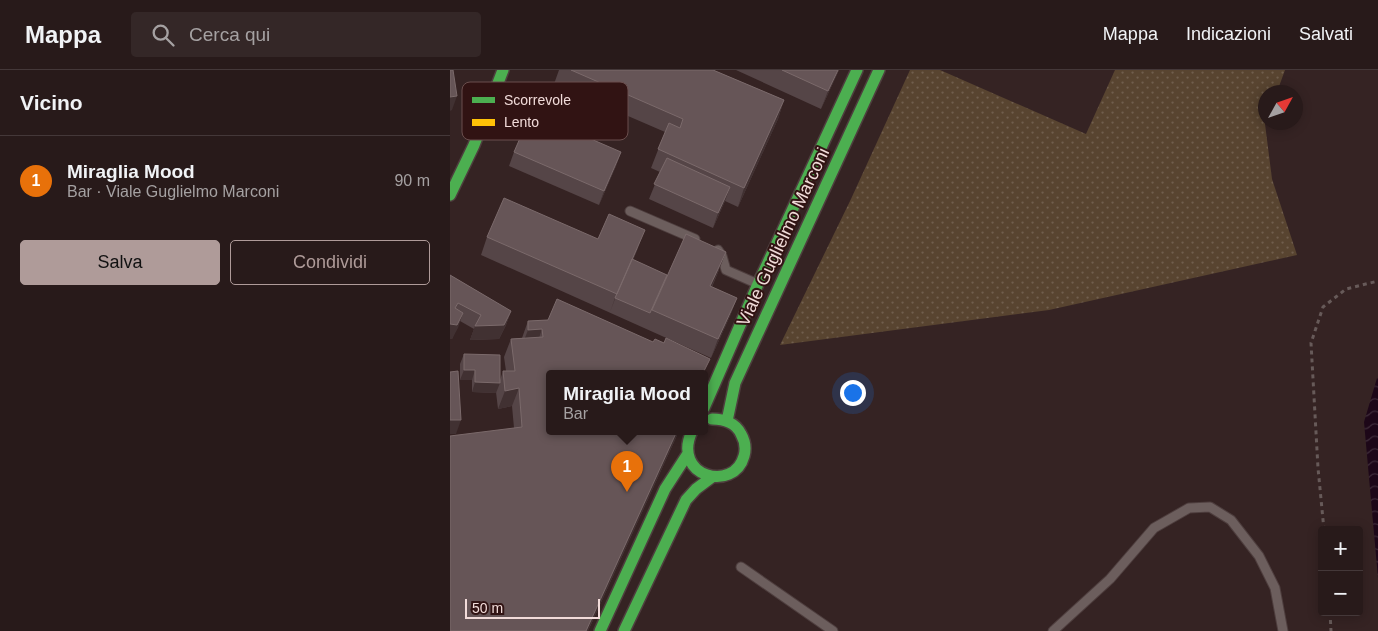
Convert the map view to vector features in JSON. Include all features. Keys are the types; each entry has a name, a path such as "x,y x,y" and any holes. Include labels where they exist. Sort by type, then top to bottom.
{"main road":[{"path":"499,82 504,70"},
{"name":"Viale Guglielmo Marconi","path":"708,399 758,284 857,70"},
{"name":"Viale Guglielmo Marconi","path":"727,421 734,383 879,70"},
{"path":"450,195 476,140"},
{"path":"690,435 686,445 687,455 698,472 716,478 728,475 738,468 744,459 744,441 737,427 727,421 715,418 708,420"},
{"path":"600,631 665,489 687,455"},
{"path":"624,631 686,500 696,489 712,477"}],"lane":[{"path":"630,211 720,250 726,270 758,284"},
{"path":"1054,631 1110,579 1154,528 1189,508 1210,507 1231,520 1259,556 1274,588 1283,631"},
{"path":"742,567 833,631"}],"path":[{"path":"1324,526 1318,468 1311,343 1323,307 1346,289 1378,281"},
{"path":"1330,616 1331,631"}],"shaded area":[{"path":"910,70 940,70 1086,134 1115,70 1285,70 1280,85 1258,85 1258,130 1266,130 1272,179 1297,255 1049,310 780,345 851,199"}],"water":[{"path":"1378,379 1378,578 1364,422"}],"building":[{"path":"450,70 453,70 457,96 450,97"},
{"path":"571,70 713,70 784,100 744,188 658,149 669,123 680,128 683,119 628,95 628,82 598,82"},
{"path":"782,70 838,70 828,91"},
{"path":"519,140 593,140 621,152 604,191 514,152"},
{"path":"667,158 730,187 718,213 654,184"},
{"path":"504,198 598,239 609,214 645,230 617,294 487,237"},
{"path":"686,234 726,252 710,286 737,298 718,339 652,310"},
{"path":"632,259 667,275 650,313 615,298"},
{"path":"450,275 511,311 504,325 475,326 481,315 458,303 455,308 463,313 457,325 450,324"},
{"path":"557,299 653,342 655,339 664,343 666,338 710,359 704,370 546,370 546,435 675,435 586,631 450,631 450,436 522,427 519,388 505,391 503,371 515,371 511,339 543,337 542,329 528,330 528,321 548,320"},
{"path":"464,354 500,355 500,383 475,382 475,370 464,370"},
{"path":"458,371 461,420 450,420 450,372"}],"traffic: fast":[{"path":"498,82 503,70"},
{"path":"708,399 758,284 857,70"},
{"path":"727,421 735,383 879,70"},
{"path":"450,195 476,140"},
{"path":"691,435 688,447 690,460 697,469 706,475 718,476 729,474 738,467 744,456 743,439 739,430 733,424 712,419"},
{"path":"600,631 665,489 687,455"},
{"path":"624,631 686,500 696,489 712,477"}],"place":[{"name":"Miraglia Mood","path":"627,492"}]}
